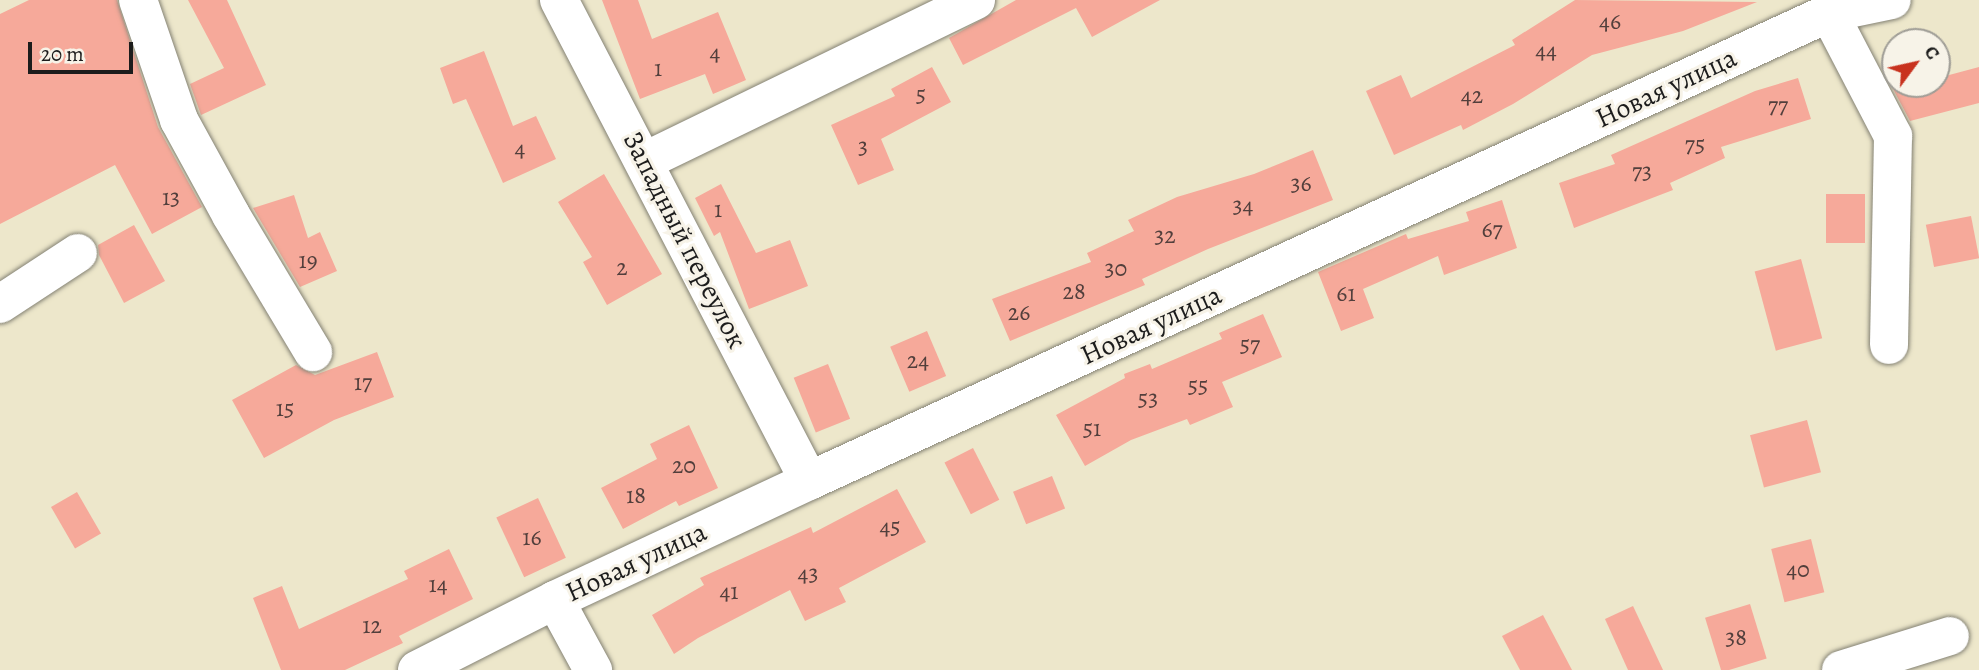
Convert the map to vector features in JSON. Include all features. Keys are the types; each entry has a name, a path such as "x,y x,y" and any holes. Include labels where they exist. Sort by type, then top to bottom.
{"street":[{"path":"138,0 179,120 231,215 313,352"},
{"name":"Западный переулок","path":"559,0 809,481"},
{"path":"645,161 976,0"},
{"name":"Новая улица","path":"417,670 555,600 809,481 1829,13 1892,0"},
{"path":"1829,13 1893,135 1889,345"},
{"path":"0,304 78,253"},
{"path":"555,600 593,670"},
{"path":"1841,670 1950,636"}],"building":[{"path":"29,0 117,0 158,127 202,207 152,234 115,165 0,224 0,14"},
{"path":"188,0 227,0 266,85 201,115 190,84 224,68"},
{"path":"602,0 638,0 652,39 718,12 746,80 713,94 705,74 640,99"},
{"path":"1016,0 1160,0 1092,37 1076,8 963,65 949,38"},
{"path":"1575,0 1757,2 1683,31 1592,55 1513,104 1463,130 1461,125 1394,155 1366,91 1401,75 1411,98 1515,45 1512,40"},
{"path":"484,51 513,126 536,116 556,159 503,183 466,99 453,104 440,68"},
{"path":"932,67 951,102 881,139 894,170 858,185 831,125 895,96 891,89"},
{"path":"1979,67 1979,103 1910,121 1898,98 1951,98 1951,75"},
{"path":"1798,78 1811,119 1721,147 1725,158 1670,183 1673,190 1574,228 1559,183 1615,164 1611,155 1755,91"},
{"path":"1313,150 1333,200 1208,249 1142,279 1145,285 1010,341 992,299 1091,262 1087,253 1134,231 1128,220 1177,197 1254,174"},
{"path":"604,174 662,274 607,305 583,262 592,257 558,202"},
{"path":"721,184 756,253 790,240 808,286 749,309 720,232 714,236 695,198"},
{"path":"1826,194 1865,194 1865,243 1826,243"},
{"path":"294,195 308,238 320,232 337,271 300,287 253,208"},
{"path":"1502,200 1517,248 1444,275 1438,256 1363,289 1374,318 1341,331 1318,272 1406,234 1408,239 1469,221 1466,212"},
{"path":"1971,216 1979,258 1934,267 1926,225"},
{"path":"134,225 165,281 124,303 99,255 98,245"},
{"path":"1801,259 1822,338 1776,351 1755,271"},
{"path":"1263,314 1282,357 1222,382 1233,407 1190,425 1187,419 1131,440 1085,466 1056,415 1125,378 1124,374 1150,364 1152,369 1222,339 1219,333"},
{"path":"927,331 946,376 909,392 890,347"},
{"path":"377,352 394,397 334,420 264,458 232,400 296,365 315,375"},
{"path":"828,364 850,419 816,433 794,378"},
{"path":"1807,420 1821,472 1764,487 1750,435"},
{"path":"689,425 718,488 679,506 676,501 623,529 601,488 657,459 650,444"},
{"path":"973,448 999,500 971,514 944,463"},
{"path":"1052,476 1065,508 1026,524 1013,492"},
{"path":"897,489 926,542 839,588 846,602 805,621 790,590 698,638 674,654 652,615 704,585 700,578 811,527 813,533"},
{"path":"77,492 101,534 75,549 51,507"},
{"path":"538,498 566,558 524,577 496,517"},
{"path":"1811,539 1824,592 1785,602 1771,549"},
{"path":"449,549 473,599 399,636 403,643 345,670 281,670 253,598 282,586 299,629 408,579 404,571"},
{"path":"1750,604 1767,659 1721,670 1705,618"},
{"path":"1633,606 1663,670 1628,670 1605,619"},
{"path":"1543,615 1572,670 1520,670 1502,636"}]}
